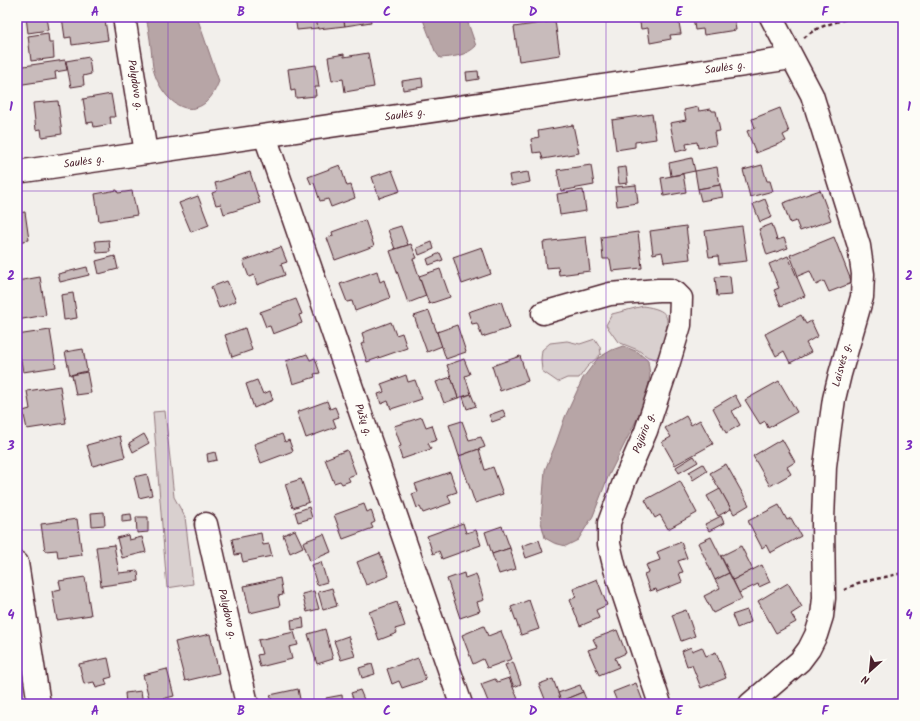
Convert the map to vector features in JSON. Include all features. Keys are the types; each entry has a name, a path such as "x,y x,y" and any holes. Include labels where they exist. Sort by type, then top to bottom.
{"street":[{"name":"Palydovo g.","path":"124,17 146,153"},
{"name":"Laisvės g.","path":"750,704 800,661 816,635 822,616 824,598 826,466 830,427 841,368 862,297 863,274 859,246 812,96 771,17"},
{"name":"Saulės g.","path":"17,172 792,58"},
{"name":"Pušų g.","path":"265,136 461,704"},
{"name":"Pajūrio g.","path":"543,313 610,294 670,290 681,298 680,324 668,365 646,431 624,482 609,523 609,544 615,569 660,704"},
{"name":"Palydovo g.","path":"206,524 247,704"},
{"path":"17,563 39,704"}],"path":[{"path":"792,58 808,34 819,28 853,17"},
{"path":"824,598 858,583 903,573"}],"shaded area":[{"path":"146,17 197,17 219,81 213,94 204,104 195,108 181,106 175,103 164,92 156,79 153,69"},
{"path":"422,17 466,17 476,46 464,54 440,58 435,51"},
{"path":"643,306 658,310 666,315 667,325 664,339 656,359 648,357 638,350 618,342 606,325 612,314"},
{"path":"595,339 600,347 601,354 587,367 579,378 567,378 558,382 542,371 542,350 550,343 567,341 580,344"},
{"path":"623,346 638,352 648,361 650,375 646,401 608,477 593,516 578,540 566,546 554,543 545,538 541,522 545,470 565,417 583,378 598,358"},
{"path":"165,411 174,497 185,517 193,584 167,588 153,412"}],"building":[{"path":"26,17 46,17 48,30 28,33"},
{"path":"62,17 100,17 100,21 105,20 108,40 72,45 71,37 65,38"},
{"path":"295,17 316,17 318,28 297,30"},
{"path":"316,17 343,17 345,26 318,29"},
{"path":"343,17 370,17 371,22 345,26"},
{"path":"639,17 678,17 681,34 670,35 671,39 650,43 648,28 641,29"},
{"path":"693,17 734,17 736,30 704,35 703,29 695,30"},
{"path":"555,21 560,55 519,61 514,27"},
{"path":"48,33 49,43 53,43 54,58 31,61 28,36"},
{"path":"368,53 374,87 345,92 343,79 332,81 328,57 344,54 344,57"},
{"path":"89,57 91,74 83,76 84,85 71,87 66,61"},
{"path":"65,60 67,70 55,72 56,79 17,85 17,67"},
{"path":"316,65 319,87 315,87 316,96 296,98 295,90 291,91 288,69"},
{"path":"478,71 479,79 467,81 466,72"},
{"path":"422,78 423,87 403,90 402,81"},
{"path":"111,94 115,117 110,117 111,124 94,127 93,122 87,123 83,99"},
{"path":"58,101 62,134 42,137 41,129 36,130 33,103"},
{"path":"698,107 699,111 711,109 712,111 716,111 720,131 714,132 716,145 698,148 697,142 686,144 687,149 676,152 670,123 686,120 684,110"},
{"path":"780,108 789,132 783,135 786,141 756,153 747,131 755,128 752,119"},
{"path":"652,114 656,139 635,142 635,147 616,150 612,120"},
{"path":"573,125 579,153 543,159 541,152 533,153 531,139 539,137 538,131"},
{"path":"692,158 695,171 671,176 669,163"},
{"path":"340,165 347,186 351,185 355,198 331,207 328,199 320,201 314,183 311,184 308,177"},
{"path":"591,165 594,185 561,191 557,170"},
{"path":"762,165 767,181 770,181 773,191 750,197 743,170"},
{"path":"626,167 628,183 619,184 617,168"},
{"path":"717,167 720,185 698,189 695,171"},
{"path":"392,170 400,191 379,198 372,177"},
{"path":"250,172 260,203 224,214 221,204 216,205 212,193 217,191 215,183"},
{"path":"528,172 530,182 511,186 509,175"},
{"path":"683,174 686,192 664,196 661,178"},
{"path":"636,185 638,203 617,206 615,187"},
{"path":"720,185 723,197 701,201 698,189"},
{"path":"117,190 118,193 132,191 137,215 99,221 95,194"},
{"path":"583,190 586,211 560,215 557,194"},
{"path":"820,190 831,220 800,231 796,221 790,223 783,203"},
{"path":"198,196 209,225 191,232 179,203"},
{"path":"765,199 772,217 760,222 753,204"},
{"path":"25,212 29,240 17,242 17,213"},
{"path":"365,220 374,246 335,260 327,238 333,236 332,232"},
{"path":"772,224 777,240 784,238 788,248 767,255 759,229"},
{"path":"401,226 408,245 395,249 388,230"},
{"path":"686,226 690,259 664,262 662,252 653,254 650,231"},
{"path":"742,226 747,261 719,264 718,256 709,257 705,231"},
{"path":"638,232 642,268 612,271 610,259 603,259 601,237"},
{"path":"586,237 590,271 559,275 558,267 546,268 543,242"},
{"path":"834,237 852,283 829,292 824,281 816,285 810,271 798,276 790,255"},
{"path":"109,240 110,252 97,253 95,241"},
{"path":"432,242 434,249 419,255 417,248"},
{"path":"411,244 417,258 413,259 426,296 408,303 390,251"},
{"path":"281,247 287,262 281,264 285,275 257,285 254,275 249,277 243,261"},
{"path":"482,247 491,274 462,284 453,257"},
{"path":"440,253 443,260 429,265 427,259"},
{"path":"115,256 118,269 99,274 96,261"},
{"path":"788,256 805,296 781,306 774,290 779,288 769,264"},
{"path":"87,267 89,275 60,282 58,274"},
{"path":"440,269 450,297 429,304 419,276"},
{"path":"377,271 380,282 384,280 390,298 355,311 352,301 347,302 340,284"},
{"path":"730,276 732,295 717,296 715,277"},
{"path":"40,277 46,315 17,320 17,281"},
{"path":"227,281 236,301 219,308 211,287"},
{"path":"73,293 77,318 64,320 61,295"},
{"path":"296,299 302,314 299,315 302,323 273,334 270,326 266,327 260,312"},
{"path":"501,301 510,328 482,337 477,323 472,324 468,312"},
{"path":"429,311 442,346 427,352 414,316"},
{"path":"801,315 806,324 811,321 818,336 806,343 811,352 790,363 784,351 776,356 765,334"},
{"path":"391,322 396,335 402,333 407,348 367,362 361,344 365,343 362,333"},
{"path":"457,325 466,352 446,359 437,332"},
{"path":"245,328 252,350 232,357 225,335"},
{"path":"50,330 56,367 23,372 20,355 17,356 17,335"},
{"path":"83,349 87,371 70,375 65,352"},
{"path":"307,354 310,360 315,358 320,373 314,374 315,377 293,384 286,361"},
{"path":"520,356 528,381 500,391 492,366"},
{"path":"464,359 470,374 465,376 471,394 458,398 447,365"},
{"path":"87,372 91,393 76,395 72,375"},
{"path":"406,375 408,382 415,380 422,399 391,409 388,401 381,404 378,394 384,392 381,384"},
{"path":"451,377 458,398 444,403 436,382"},
{"path":"257,380 263,394 270,391 273,400 254,408 246,384"},
{"path":"779,381 797,412 768,428 765,421 760,424 745,400"},
{"path":"60,386 66,423 27,429 23,411 30,409 27,391"},
{"path":"471,394 476,406 467,409 463,397"},
{"path":"735,395 741,406 732,411 740,425 726,433 713,408"},
{"path":"327,401 330,409 335,407 339,417 333,419 336,427 306,438 297,412"},
{"path":"503,410 506,417 492,422 489,415"},
{"path":"686,416 691,425 700,420 713,444 675,465 662,442 671,437 665,428"},
{"path":"422,417 426,427 432,425 437,440 428,443 431,449 402,459 398,447 401,446 394,426"},
{"path":"462,421 469,440 481,437 485,447 459,456 449,425"},
{"path":"144,434 149,443 133,452 129,443"},
{"path":"282,434 285,442 289,440 293,451 261,463 254,444"},
{"path":"120,436 125,457 93,466 87,445"},
{"path":"782,439 795,462 787,467 791,474 770,486 753,456"},
{"path":"479,449 485,470 493,467 503,494 475,503 459,456"},
{"path":"347,450 356,474 348,477 350,481 342,484 340,481 334,483 325,459"},
{"path":"215,452 217,460 208,462 207,454"},
{"path":"694,456 698,462 679,473 676,467"},
{"path":"703,464 707,471 693,480 689,472"},
{"path":"726,464 749,505 734,514 710,473"},
{"path":"450,472 457,492 448,495 451,503 423,513 420,507 417,508 412,494 418,492 415,484"},
{"path":"147,474 152,495 139,498 134,477"},
{"path":"301,479 309,502 293,508 285,484"},
{"path":"680,481 697,513 668,529 660,515 655,518 645,500"},
{"path":"720,489 731,509 718,516 707,496"},
{"path":"364,504 367,512 371,510 375,522 371,524 373,528 343,539 334,515"},
{"path":"779,505 787,520 791,518 801,536 770,553 766,545 762,548 748,521"},
{"path":"309,507 312,518 298,522 295,512"},
{"path":"104,512 105,525 92,526 91,513"},
{"path":"131,514 132,521 122,522 122,515"},
{"path":"721,516 724,523 709,531 705,524"},
{"path":"136,517 148,517 148,532 137,533"},
{"path":"77,519 82,555 58,558 57,550 45,551 41,524"},
{"path":"463,523 466,533 476,530 481,545 442,559 439,551 433,554 427,536"},
{"path":"502,526 510,548 492,554 485,532"},
{"path":"295,530 303,547 290,553 283,535"},
{"path":"261,533 263,545 269,544 272,556 243,562 241,554 235,555 232,539"},
{"path":"324,534 331,552 310,561 303,542"},
{"path":"128,535 129,540 142,537 146,552 122,558 117,538"},
{"path":"711,537 729,573 715,580 698,543"},
{"path":"539,540 543,552 526,558 522,546"},
{"path":"681,542 687,558 678,561 683,572 679,573 682,582 657,592 656,589 650,591 644,574 649,572 646,565 660,560 657,552"},
{"path":"114,545 119,573 138,571 139,581 101,586 96,547"},
{"path":"741,546 753,570 733,580 721,556"},
{"path":"510,548 516,569 499,574 492,554"},
{"path":"380,553 389,576 366,585 357,562"},
{"path":"321,562 327,582 317,585 311,565"},
{"path":"762,565 770,582 759,587 758,584 739,593 733,580"},
{"path":"464,573 465,578 476,574 484,600 477,602 480,611 460,618 447,579"},
{"path":"729,573 742,599 713,613 704,596 720,588 715,580"},
{"path":"85,577 91,615 57,620 52,591 61,589 59,581"},
{"path":"280,578 283,595 278,596 280,606 250,613 244,586"},
{"path":"597,579 607,605 596,610 599,618 580,626 570,600 576,597 573,589"},
{"path":"788,583 802,607 791,614 796,622 776,633 758,601"},
{"path":"332,588 337,606 323,610 318,592"},
{"path":"314,591 319,609 307,612 302,594"},
{"path":"529,600 539,629 521,635 511,607"},
{"path":"397,602 405,626 395,629 397,633 379,640 369,612"},
{"path":"686,610 695,636 681,641 672,615"},
{"path":"747,610 751,622 737,628 732,615"},
{"path":"303,618 304,628 292,630 291,620"},
{"path":"484,626 488,636 501,631 512,659 487,668 483,659 473,664 462,635"},
{"path":"325,629 333,659 317,664 308,634"},
{"path":"617,630 626,653 615,658 619,667 599,675 588,650 597,647 593,639"},
{"path":"294,632 298,645 289,647 292,659 260,667 257,655 262,654 258,640"},
{"path":"210,634 219,673 185,681 175,642"},
{"path":"348,636 355,656 341,660 334,641"},
{"path":"691,647 692,651 702,647 706,656 716,652 726,678 701,688 692,665 687,666 682,651"},
{"path":"108,658 112,677 105,679 107,685 96,688 94,682 84,684 79,664"},
{"path":"418,658 426,680 402,688 399,681 392,684 387,669"},
{"path":"513,662 521,684 514,687 505,665"},
{"path":"372,664 375,674 362,678 359,668"},
{"path":"167,669 174,696 150,702 143,675"},
{"path":"509,678 518,699 513,701 514,704 489,704 481,684 495,679 497,682"},
{"path":"553,679 561,701 553,704 547,704 539,684"},
{"path":"636,683 644,704 618,704 613,692"},
{"path":"580,685 583,692 561,701 558,693"},
{"path":"298,689 301,704 266,704 266,702 272,701 270,695"},
{"path":"360,690 365,702 367,701 368,704 348,704 354,701 351,693"},
{"path":"141,691 143,704 126,704 125,693"},
{"path":"583,692 588,704 562,704 561,701"},
{"path":"342,695 343,704 327,704 326,698"}]}
